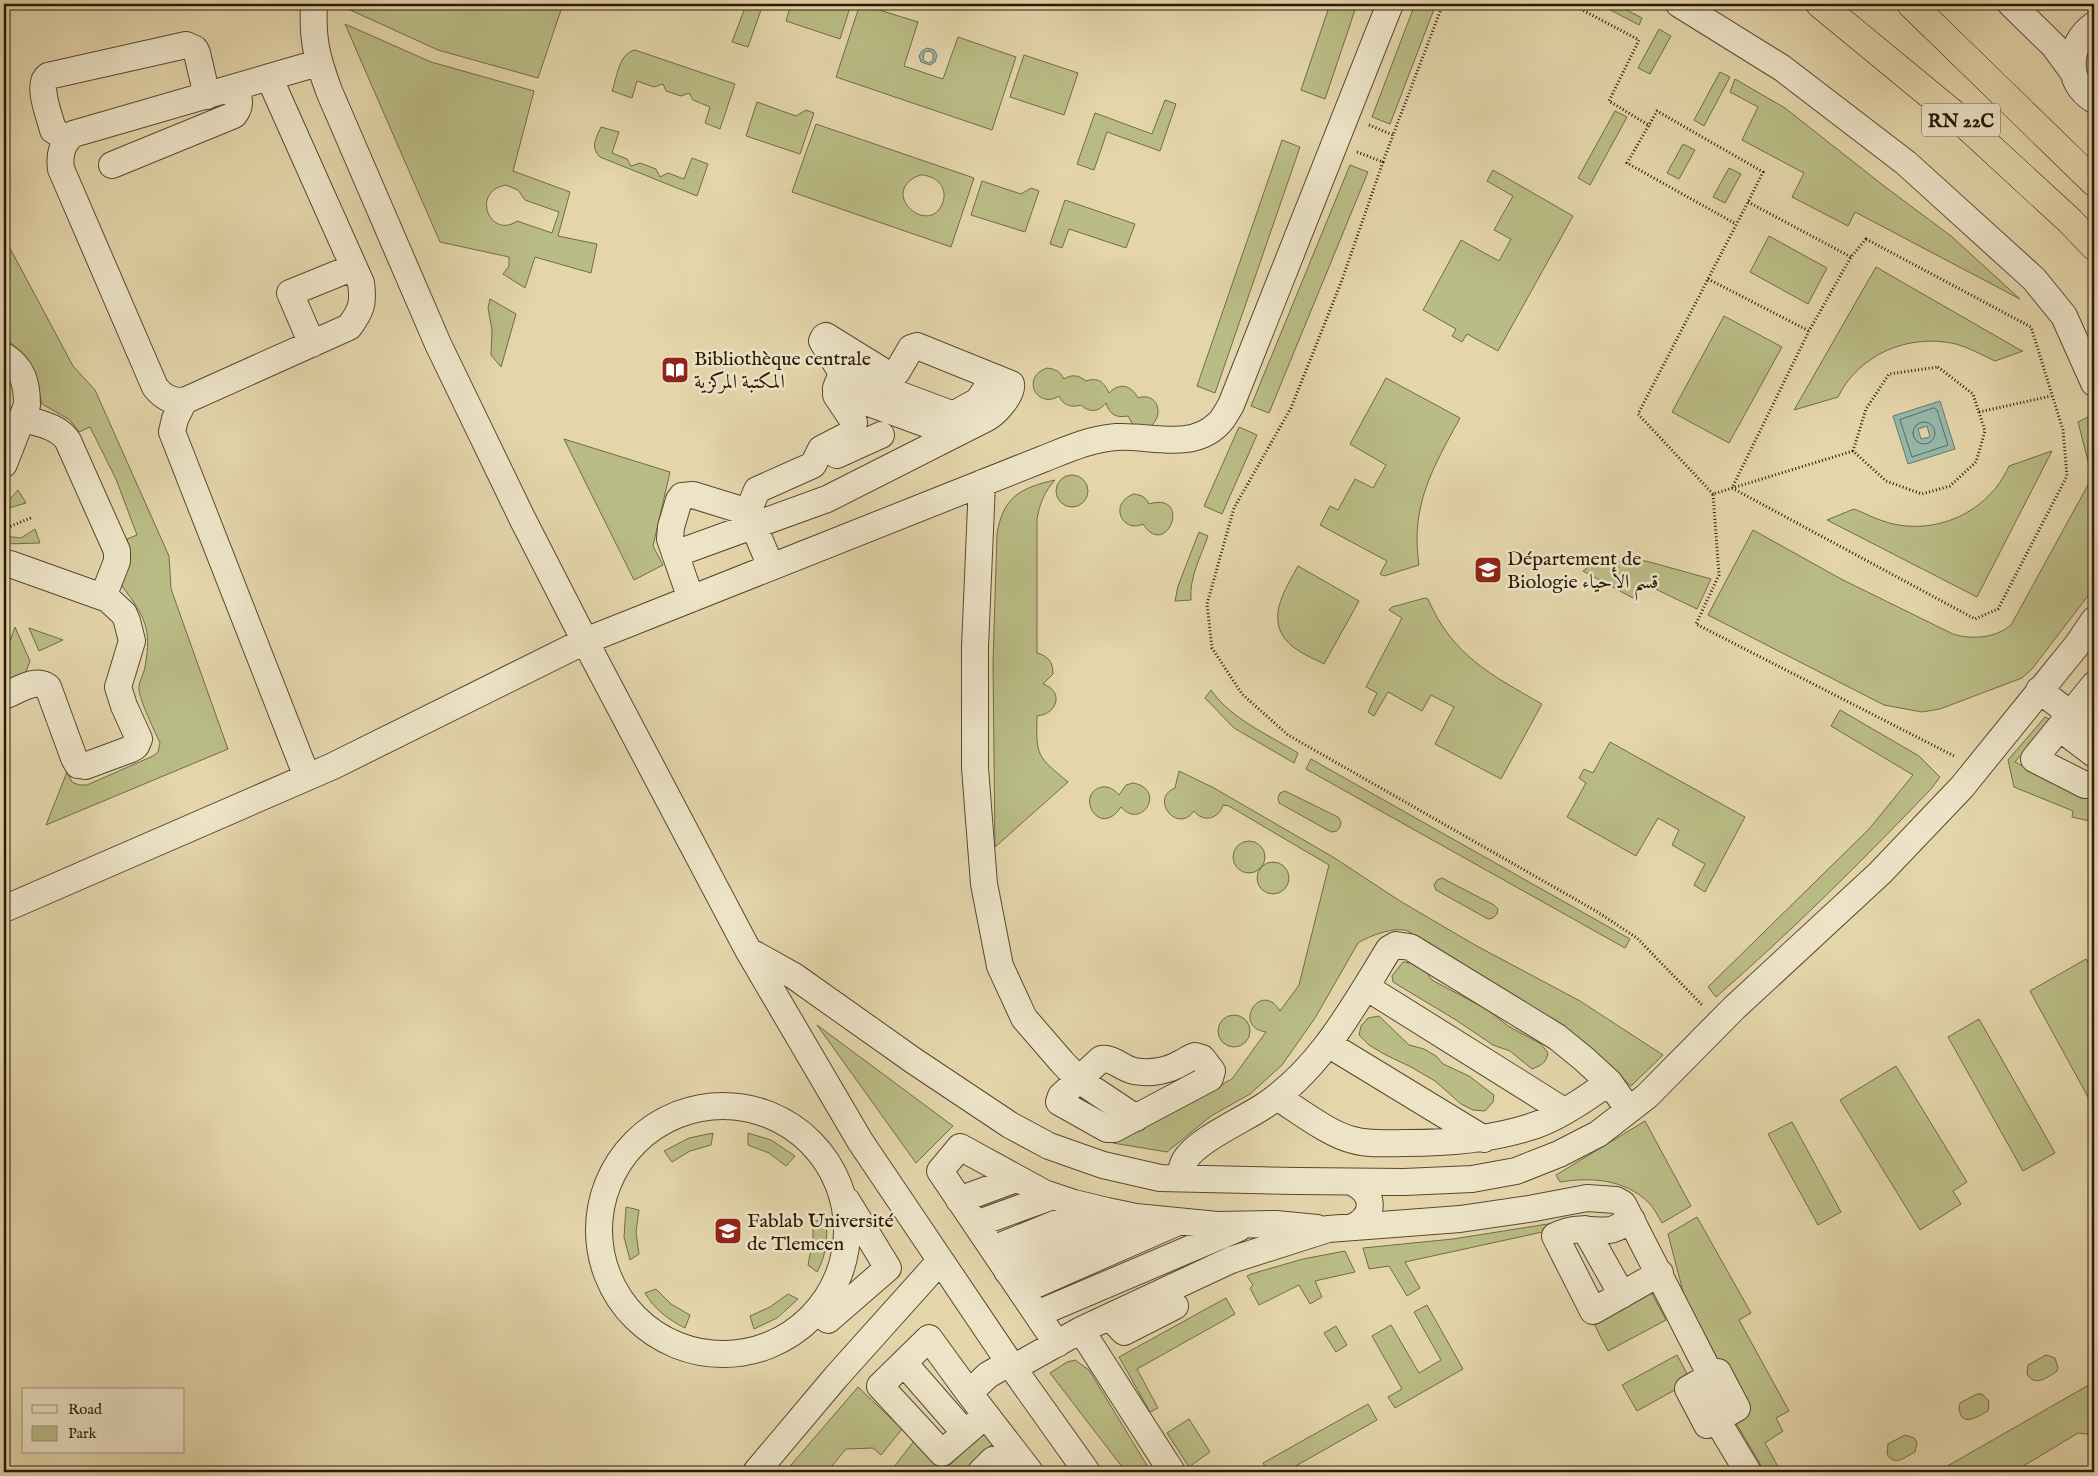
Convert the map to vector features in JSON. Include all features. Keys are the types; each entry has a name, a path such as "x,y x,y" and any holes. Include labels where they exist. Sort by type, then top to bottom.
{"highway":[{"name":"RN 22C","path":"1820,4 1956,116 2070,221 2094,246"},
{"name":"RN 22C","path":"1911,4 2094,182"}],"street":[{"path":"314,4 312,32 318,63 329,91 438,344 522,518 585,641 748,950 860,1141 1011,1366 1087,1472"},
{"path":"4,909 307,777 585,641 982,483 1079,445 1097,440 1116,437 1169,440 1187,439 1198,437 1210,431 1220,422 1232,405 1390,4"},
{"path":"1679,4 1782,68 1898,157 2029,274 2064,316 2094,382"},
{"path":"2011,4 2054,46 2073,72 2079,86 2094,100"},
{"path":"2054,46 2088,30"},
{"path":"2073,72 2073,56 2088,30"},
{"path":"68,139 53,130 42,86 44,78 48,76 186,45 195,49 197,53 207,96"},
{"path":"307,777 155,387 61,169 59,159 62,148 74,134 318,63"},
{"path":"155,387 162,396 172,401 184,401 349,327 359,314 363,299 361,283 345,270 288,118 269,77"},
{"path":"112,166 234,115 239,109 240,104 235,88"},
{"path":"312,344 290,293 345,270"},
{"path":"813,465 819,450 852,433 854,426 822,341 826,336 888,375 900,367 968,402"},
{"path":"4,356 11,360 25,380 27,405 4,464"},
{"path":"839,382 968,402"},
{"path":"672,547 750,519 827,499 992,415 1012,388 1009,382 892,438 813,465 757,490 750,519 771,567"},
{"path":"172,432 175,419 184,401"},
{"path":"22,418 60,432 65,436 71,448 86,443 121,529 109,533 117,551 116,562 103,597"},
{"path":"854,426 892,438"},
{"path":"691,599 672,547 671,527 682,496 693,495 750,519 825,484 892,438"},
{"path":"982,483 975,647 975,768 984,884 1000,966 1024,1018 1079,1080 1136,1118"},
{"path":"4,566 10,564 103,597 116,605 124,614 132,641 118,687 124,706 139,739 136,746 85,766 78,765 48,688 43,683 36,683 4,696"},
{"path":"748,950 794,976 914,1061 1010,1125 1049,1146 1103,1165 1160,1178 1352,1182 1472,1179 1516,1171 1559,1154 1598,1134 1647,1096 1719,1023 1880,873 1962,787 2077,645 2094,620"},
{"path":"2039,690 2079,708 2094,732"},
{"path":"2079,708 2094,754"},
{"path":"2079,708 2094,776"},
{"path":"2079,708 2034,759 2085,785 2094,784"},
{"path":"1179,1178 1185,1160 1200,1146 1277,1097 1312,1066 1366,987 1388,949 1396,946 1410,947 1557,1037 1609,1082 1630,1110"},
{"path":"1366,987 1564,1110"},
{"path":"1328,1044 1484,1139"},
{"path":"1195,1056 1202,1058 1212,1074 1210,1078 1117,1128 1110,1129 1059,1102 1061,1096 1101,1059 1105,1058 1134,1071 1151,1072 1164,1071 1195,1056"},
{"path":"1049,1146 1108,1100 1151,1072"},
{"path":"1277,1097 1339,1135 1353,1140 1416,1143 1484,1139 1532,1127 1580,1102 1609,1082"},
{"path":"817,1311 828,1320 888,1268 840,1189 826,1162 799,1133 765,1114 736,1107 716,1107 696,1110 659,1124 629,1150 618,1166 609,1184 600,1223 600,1243 611,1281 620,1299 647,1328 664,1339 682,1347 701,1352 741,1353 760,1349 795,1331 817,1311 834,1286 844,1257 846,1228 840,1189"},
{"path":"826,1162 860,1141"},
{"path":"953,1191 988,1164 1053,1196 1094,1208 1136,1217 1217,1225 1460,1219 1587,1198 1616,1200 1624,1204 1710,1376 1688,1388 1707,1425 1719,1418 1721,1427 1748,1472"},
{"path":"953,1191 1016,1179"},
{"path":"1352,1182 1366,1192 1370,1200 1358,1222"},
{"path":"969,1393 988,1376 1110,1317 1124,1332 1206,1290 1202,1275 1231,1260 1358,1222 1374,1192 1390,1182"},
{"path":"953,1191 1057,1344"},
{"path":"976,1224 1053,1196"},
{"path":"992,1249 1094,1208"},
{"path":"1014,1281 1136,1217"},
{"path":"1014,1281 1181,1220"},
{"path":"1632,1220 1612,1230 1585,1229 1555,1236 1593,1311 1660,1273"},
{"path":"1037,1314 1249,1224"},
{"path":"1585,1229 1621,1295"},
{"path":"756,1472 836,1377 940,1261"},
{"path":"1082,1330 1172,1472"},
{"path":"986,1415 965,1433 904,1363 929,1338 986,1415 1023,1472"},
{"path":"981,1472 993,1460 1023,1472"}],"path":[{"path":"1443,4 1393,135 1342,280 1291,408 1234,508 1207,604 1212,648 1242,694 1288,735 1596,911 1637,938 1719,1023"},
{"path":"1571,4 1639,40 1609,101 1650,126"},
{"path":"1736,224 1627,163 1657,111 1763,172 1638,414 1713,494 1718,575 1696,624 1977,768"},
{"path":"1346,115 1393,135"},
{"path":"1334,143 1384,162"},
{"path":"1748,202 1851,257"},
{"path":"1866,239 2031,327 2063,430 2067,476 1998,609 1975,620 1732,488 1809,331 1851,257 1866,239"},
{"path":"1708,279 1809,331"},
{"path":"1938,366 1973,394 1985,431 1976,462 1950,486 1922,494 1886,481 1853,451 1866,409 1888,374 1938,366"},
{"path":"1979,412 2051,396"},
{"path":"1713,494 1853,451"},
{"path":"4,529 33,517"}],"green space":[{"path":"349,4 563,4 538,78 438,50 348,9"},
{"path":"744,4 763,4 748,47 732,42 746,5"},
{"path":"791,4 851,4 840,39 786,21"},
{"path":"860,4 918,22 904,66 943,79 958,37 1016,57 992,130 836,77"},
{"path":"1330,4 1357,4 1325,99 1301,90"},
{"path":"1415,4 1436,4 1390,124 1372,117"},
{"path":"1599,4 1615,4 1642,18 1639,25"},
{"path":"345,24 431,62 534,91 513,171 570,192 558,236 597,244 591,273 535,257 525,288 503,274 509,266 509,257 440,242","holes":["506,185 518,190 525,200 559,212 552,233 517,221 507,225 499,224 492,220 487,204 489,196 495,189"]},
{"path":"1659,29 1671,36 1650,74 1638,68"},
{"path":"635,50 735,84 720,129 705,123 710,107 693,100 689,93 681,96 666,91 663,84 654,87 637,81 632,98 612,91 622,61 625,56"},
{"path":"1024,55 1078,73 1064,115 1010,97"},
{"path":"1720,72 1730,77 1704,126 1694,120"},
{"path":"1735,79 1785,108 1951,236 2020,299 1855,212 1848,226 1792,197 1804,173 1742,140 1758,107 1730,92"},
{"path":"1165,100 1176,104 1160,151 1107,132 1094,170 1077,164 1095,113 1152,134"},
{"path":"757,102 796,116 806,110 814,113 800,154 746,136"},
{"path":"1615,111 1627,117 1590,185 1578,178"},
{"path":"816,124 974,178 951,247 792,192","holes":["920,175 939,182 944,191 943,202 936,212 928,216 918,214 910,209 905,201 903,192 908,183"]},
{"path":"601,127 619,132 612,153 627,159 631,166 640,163 656,169 660,177 668,173 684,179 692,158 708,164 697,196 600,157 595,150 595,146"},
{"path":"1282,140 1300,147 1215,393 1197,386"},
{"path":"1683,144 1695,150 1679,179 1667,173"},
{"path":"1350,165 1368,172 1269,413 1251,406"},
{"path":"1729,168 1741,174 1725,203 1713,197"},
{"path":"1493,170 1573,216 1498,351 1467,334 1462,342 1452,336 1456,329 1423,310 1461,240 1499,261 1511,239 1494,230 1513,196 1487,181"},
{"path":"982,181 1021,194 1031,188 1039,191 1025,232 971,215"},
{"path":"1065,200 1135,224 1126,248 1069,229 1062,248 1050,244"},
{"path":"1769,236 1827,268 1808,304 1750,272"},
{"path":"4,237 73,366 95,390 169,556 171,589 228,749 46,825 67,772 72,782 79,785 87,785 153,756 158,752 160,743 144,708 139,689 147,654 147,632 141,615 122,586 130,554 127,539 137,535 116,479 90,427 79,432 70,420 42,404 34,374 27,359 14,345 4,338"},
{"path":"1876,267 2023,351 1995,361 1956,344 1938,341 1904,345 1887,350 1872,358 1847,382 1838,397 1794,410"},
{"path":"490,299 516,314 501,367 491,355 492,330 488,308"},
{"path":"1724,316 1782,347 1729,443 1672,412"},
{"path":"1047,368 1057,371 1064,379 1075,376 1086,381 1100,381 1109,393 1117,387 1125,386 1132,390 1138,398 1151,398 1155,402 1158,412 1157,418 1148,428 1133,425 1128,416 1120,417 1114,415 1106,403 1097,410 1091,410 1081,405 1068,405 1059,396 1044,399 1038,396 1033,385 1034,378 1039,372"},
{"path":"1386,378 1460,418 1433,471 1421,505 1417,544 1419,565 1384,576 1380,574 1387,561 1320,525 1330,506 1338,510 1355,479 1373,488 1386,465 1350,444"},
{"path":"2088,417 2094,434 2094,588 2032,669 2022,678 1940,709 1922,712 1884,705 1708,615 1753,530 1843,580 1953,634 1968,637 1984,637 1998,633 2011,625 2088,485 2089,465 2078,422"},
{"path":"1239,427 1257,435 1222,514 1204,506"},
{"path":"564,439 670,472 653,546 663,565 634,580"},
{"path":"2052,451 1977,597 1827,520 1854,509 1882,521 1905,526 1941,523 1958,517 1974,508 2000,482 2009,466"},
{"path":"1072,475 1083,480 1088,491 1083,502 1072,507 1061,502 1056,491 1061,480"},
{"path":"1055,480 1043,498 1037,519 1037,653 1047,658 1051,663 1053,674 1043,684 1050,687 1054,692 1056,702 1050,711 1037,716 1037,740 1040,755 1044,761 1068,782 995,847 993,663 997,534 1004,511 1015,496 1032,487"},
{"path":"18,490 26,503 9,508 4,515 4,506"},
{"path":"1134,494 1143,497 1149,504 1162,503 1170,507 1173,514 1172,523 1167,531 1160,535 1152,533 1143,524 1129,525 1124,521 1121,516 1121,504 1126,498"},
{"path":"35,529 40,543 4,544 4,536 21,538"},
{"path":"1199,532 1208,536 1194,575 1191,600 1175,601 1178,586"},
{"path":"1646,561 1711,579 1697,609 1641,582 1633,598 1583,571 1595,562"},
{"path":"1298,566 1359,601 1324,664 1296,649 1286,640 1280,630 1278,619 1282,598"},
{"path":"1425,598 1428,599 1449,635 1475,662 1542,704 1501,779 1435,744 1454,707 1431,695 1422,711 1388,692 1374,716 1368,712 1377,693 1366,687 1402,618 1389,610 1392,607"},
{"path":"15,627 30,661 25,674 4,681 4,658"},
{"path":"29,628 63,640 39,651"},
{"path":"1211,690 1229,710 1240,718 1298,753 1294,763 1234,728 1205,698"},
{"path":"1840,710 1919,756 1940,777 1931,789 1879,843 1772,947 1716,997 1708,987 1869,829 1913,775 1831,726"},
{"path":"2045,717 2051,720 2015,762 2075,794 2094,794 2094,822 2072,817 2073,811 2014,787 2008,760"},
{"path":"1610,742 1745,817 1705,892 1694,885 1705,864 1672,845 1679,830 1658,818 1636,856 1567,817 1586,783 1579,778 1584,769 1593,773"},
{"path":"1311,759 1630,939 1625,948 1306,769"},
{"path":"1179,771 1214,788 1333,857 1400,901 1475,945 1580,1001 1663,1055 1631,1086 1597,1055 1419,942 1410,932 1403,930 1389,931 1369,937 1358,943 1315,1018 1282,1065 1250,1094 1211,1116 1167,1152 1113,1143 1232,1079 1266,1032 1256,1028 1251,1022 1250,1015 1253,1008 1258,1002 1265,1000 1273,1003 1280,1011 1299,985 1329,865 1229,806 1223,805 1218,814 1210,818 1202,817 1194,811 1187,817 1180,819 1174,817 1165,806 1165,799 1168,793 1175,788"},
{"path":"1133,783 1143,787 1148,793 1150,800 1143,812 1137,814 1129,813 1121,807 1113,816 1105,819 1098,817 1093,812 1090,805 1090,797 1094,791 1107,787 1119,795 1126,785"},
{"path":"1285,791 1338,817 1341,822 1340,827 1337,831 1331,832 1279,803 1280,793"},
{"path":"1249,841 1260,846 1265,857 1260,868 1249,873 1238,868 1233,857 1238,846"},
{"path":"1273,862 1284,867 1289,878 1284,889 1273,894 1262,889 1257,878 1262,867"},
{"path":"1442,878 1494,905 1498,909 1497,914 1493,918 1488,919 1436,890 1434,885 1437,880"},
{"path":"2086,959 2094,973 2094,1108 2030,991"},
{"path":"1403,962 1418,964 1432,980 1488,1010 1508,1026 1541,1044 1548,1053 1544,1062 1532,1069 1510,1051 1493,1045 1393,982 1392,976"},
{"path":"1234,1015 1245,1020 1250,1031 1245,1042 1234,1047 1223,1042 1218,1031 1223,1020"},
{"path":"1379,1016 1409,1045 1424,1049 1436,1056 1443,1064 1469,1076 1494,1095 1493,1102 1485,1111 1473,1110 1461,1104 1435,1081 1369,1045 1359,1035 1361,1026 1368,1018"},
{"path":"1979,1019 2055,1153 2023,1171 1948,1037"},
{"path":"817,1025 953,1126 916,1163"},
{"path":"1896,1066 1967,1182 1953,1191 1961,1204 1920,1230 1840,1100"},
{"path":"1645,1121 1691,1206 1662,1223 1649,1203 1640,1195 1618,1184 1595,1180 1560,1182 1556,1175"},
{"path":"1792,1122 1841,1212 1818,1225 1768,1134"},
{"path":"713,1133 711,1145 690,1151 672,1162 664,1151 689,1138"},
{"path":"748,1133 771,1140 795,1156 786,1166 769,1153 748,1145"},
{"path":"626,1207 639,1210 636,1232 639,1254 630,1260 624,1237"},
{"path":"1697,1217 1751,1313 1739,1320 1789,1411 1776,1418 1783,1431 1765,1443 1781,1472 1765,1472 1733,1418 1745,1411 1685,1299 1668,1234"},
{"path":"826,1220 826,1247 817,1272 808,1265 813,1238 813,1221"},
{"path":"1554,1223 1547,1231 1405,1262 1420,1288 1407,1296 1389,1266 1369,1269 1363,1248 1453,1239"},
{"path":"1345,1251 1355,1272 1315,1281 1322,1297 1310,1304 1299,1285 1259,1305 1250,1288 1253,1285 1247,1276 1251,1274 1303,1259"},
{"path":"1649,1288 1666,1320 1608,1351 1592,1320"},
{"path":"656,1289 671,1304 690,1315 685,1328 662,1314 645,1293"},
{"path":"788,1294 798,1299 777,1318 754,1329 750,1316 770,1307"},
{"path":"1226,1298 1235,1314 1137,1369 1158,1408 1150,1412 1119,1357"},
{"path":"1427,1305 1463,1369 1395,1408 1388,1397 1402,1389 1372,1336 1391,1325 1419,1373 1441,1360 1414,1312"},
{"path":"1336,1326 1347,1345 1336,1352 1324,1333"},
{"path":"1677,1355 1691,1381 1637,1411 1622,1385"},
{"path":"2046,1355 2055,1358 2058,1368 2056,1372 2045,1379 2037,1381 2030,1378 2027,1374 2028,1365"},
{"path":"1075,1360 1089,1370 1151,1472 1126,1472 1050,1373 1067,1362"},
{"path":"2094,1382 2094,1435 2078,1433 2020,1468 2018,1472 1937,1472"},
{"path":"858,1387 902,1429 881,1455 873,1448 846,1449 827,1472 785,1472"},
{"path":"1977,1394 1982,1394 1989,1401 1988,1411 1970,1419 1963,1418 1960,1414 1960,1403"},
{"path":"1368,1404 1377,1420 1285,1472 1268,1472 1263,1463"},
{"path":"1189,1419 1210,1452 1189,1467 1167,1433"},
{"path":"987,1429 1014,1467 991,1445 965,1472 900,1472 894,1467 914,1441 944,1471"},
{"path":"1905,1435 1914,1438 1917,1442 1915,1452 1900,1460 1893,1460 1887,1454 1888,1444"}],"water":[{"path":"927,48 934,50 937,55 935,62 930,65 921,62 919,56","holes":["929,51 933,53 933,61 928,63 923,60 924,52"]},
{"path":"1940,401 1955,449 1908,464 1893,416","holes":["1927,426 1930,437 1921,439 1918,429"]}],"place":[{"name":"Bibliothèque centrale المكتبة المركزية","path":"675,370"},
{"name":"Département de Biologie قسم الأحياء","path":"1488,570"},
{"name":"Fablab Université de Tlemcen","path":"728,1231"}]}
